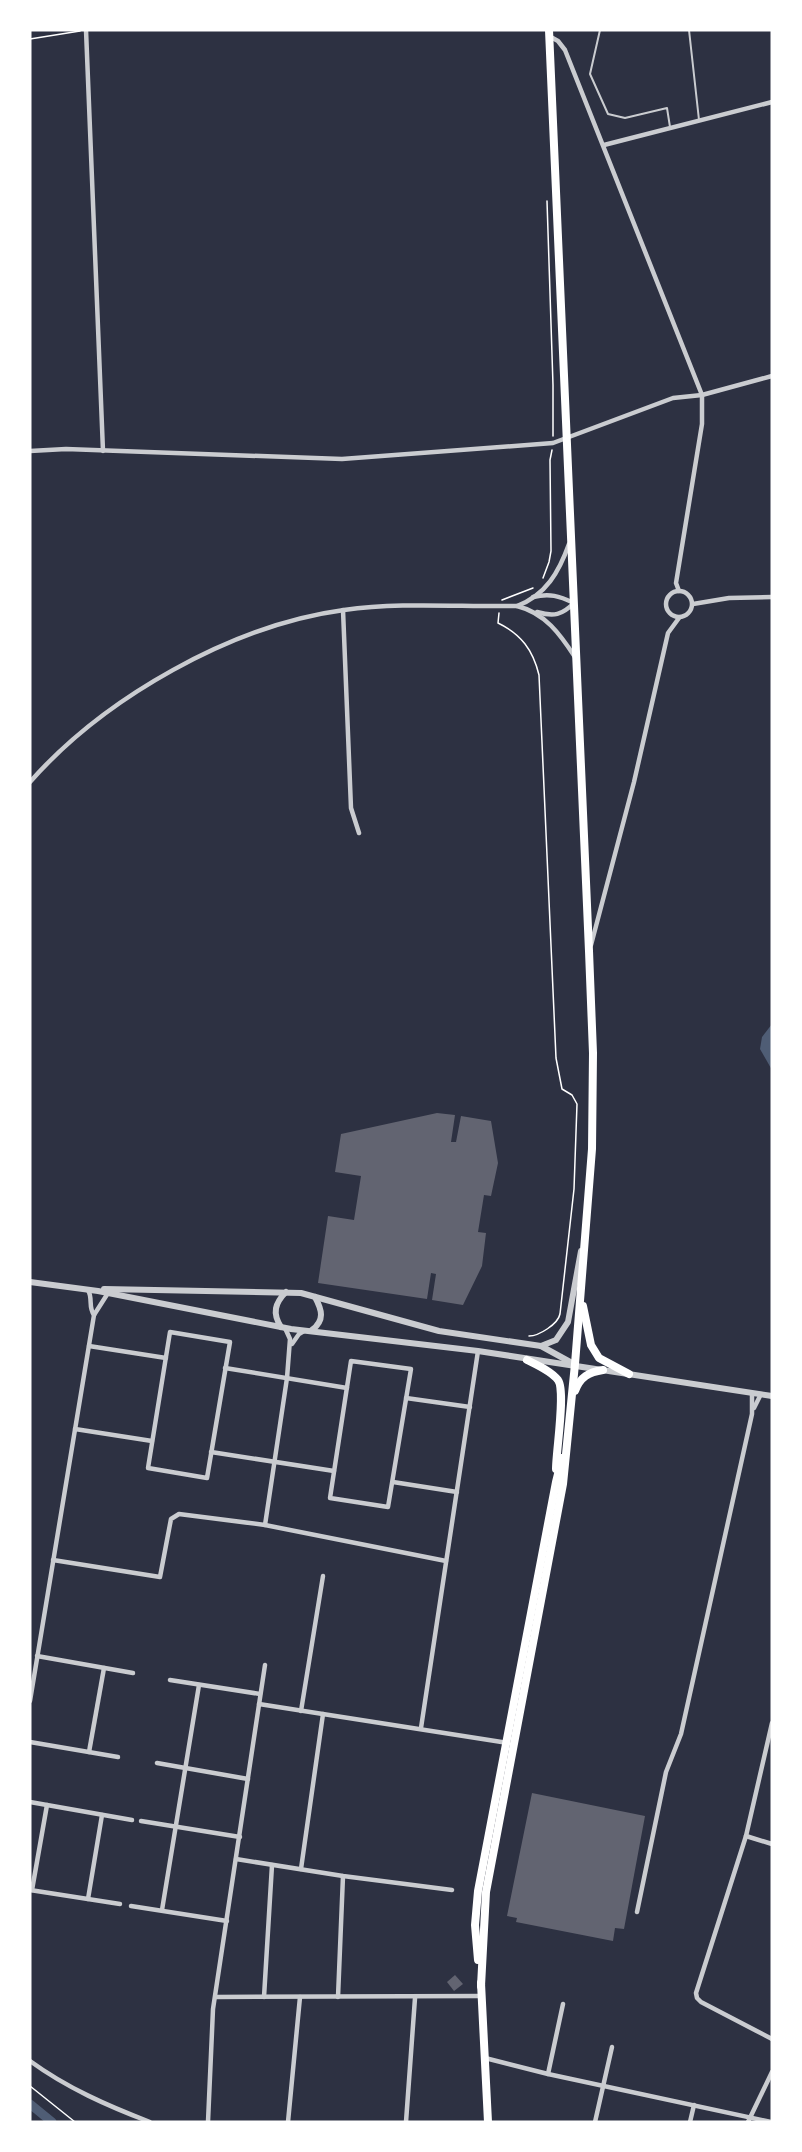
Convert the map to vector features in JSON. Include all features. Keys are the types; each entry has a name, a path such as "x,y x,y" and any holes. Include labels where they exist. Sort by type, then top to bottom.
{"main road":[{"path":"510,1743 563,1484 590,1194 592,1149 593,1053 549,33"},
{"path":"581,1296 591,1345 599,1358 629,1374"},
{"path":"527,1360 556,1377 562,1390 555,1482"},
{"path":"571,1401 583,1377 603,1370"},
{"path":"489,2122 481,1986 486,1892 555,1482 567,1439"}],"street":[{"path":"88,30 103,451"},
{"path":"549,33 565,50 702,395 702,424 676,583 678,591"},
{"path":"603,145 772,102"},
{"path":"30,451 66,449 342,459 553,443 673,398 702,395 772,376"},
{"path":"517,606 533,597 556,574 570,543"},
{"path":"589,951 634,782 668,633 679,618 687,615 693,604 690,596 678,591 670,594 666,607 670,615 679,618"},
{"path":"30,782 65,747 136,692 177,668 256,633 343,610 441,605 517,606 556,615 564,612 574,603 556,595 546,594 533,597"},
{"path":"693,604 729,598 772,597"},
{"path":"343,610 351,808 358,833"},
{"path":"533,611 555,629 576,659"},
{"path":"541,1346 556,1340 568,1322 590,1194"},
{"path":"30,1282 103,1291 286,1292 315,1297 439,1331 541,1346 575,1364"},
{"path":"77,1288 103,1291 283,1327 478,1351 527,1360 575,1364 772,1396"},
{"path":"87,1289 94,1315"},
{"path":"91,1298 103,1291"},
{"path":"30,1701 94,1315 103,1291"},
{"path":"286,1292 279,1299 275,1309 276,1319 290,1339 291,1347"},
{"path":"265,1525 291,1347 294,1339 318,1326 322,1318 321,1308 315,1297"},
{"path":"170,1332 230,1342 225,1368 207,1478 148,1468 170,1332"},
{"path":"89,1346 166,1358"},
{"path":"421,1728 478,1351"},
{"path":"351,1361 411,1369 406,1398 388,1507 330,1498 351,1361"},
{"path":"225,1368 347,1388"},
{"path":"752,1393 753,1411"},
{"path":"637,1912 666,1772 681,1734 753,1411 761,1395"},
{"path":"406,1398 470,1407"},
{"path":"75,1429 152,1441"},
{"path":"211,1452 334,1471"},
{"path":"393,1482 457,1492"},
{"path":"53,1560 160,1577 171,1519 179,1514 265,1525 446,1561"},
{"path":"301,1711 323,1576"},
{"path":"37,1656 133,1673"},
{"path":"208,2122 213,2009 265,1665"},
{"path":"89,1752 104,1668"},
{"path":"170,1680 260,1694"},
{"path":"162,1910 199,1685"},
{"path":"259,1704 510,1743"},
{"path":"301,1869 323,1714"},
{"path":"772,1723 747,1836 696,1996 701,2002 772,2039"},
{"path":"30,1742 118,1757"},
{"path":"765,1753 772,1754"},
{"path":"157,1763 248,1779"},
{"path":"30,1802 132,1820"},
{"path":"47,1805 31,1890 120,1904"},
{"path":"88,1899 102,1815"},
{"path":"141,1821 240,1837"},
{"path":"747,1836 772,1844"},
{"path":"236,1859 452,1890"},
{"path":"264,1997 272,1865"},
{"path":"338,1998 344,1876"},
{"path":"131,1905 227,1921"},
{"path":"216,1997 482,1996"},
{"path":"288,2122 300,1997"},
{"path":"406,2122 415,1998"},
{"path":"548,2074 563,2004"},
{"path":"595,2122 612,2047"},
{"path":"485,2058 694,2105 749,2120 771,2122"},
{"path":"30,2061 64,2083 107,2106 150,2122"},
{"path":"749,2120 772,2072"},
{"path":"690,2122 694,2105"}],"lane":[{"path":"600,30 590,74 608,114 625,118 667,108 670,128"},
{"path":"689,30 699,120"}],"path":[{"path":"30,39 88,30"},
{"path":"542,580 551,551 550,460 553,443 547,195"},
{"path":"520,1335 536,1335 559,1320 573,1200 577,1104 572,1095 562,1089 556,1058 539,675 528,646 514,632 498,622 502,599 518,595 536,586"},
{"path":"30,2086 75,2122"}],"water":[{"path":"772,1024 772,1070 760,1049 762,1037"}],"building":[{"path":"437,1113 455,1115 451,1142 456,1142 461,1116 491,1121 498,1163 491,1196 484,1195 478,1232 486,1233 482,1266 463,1305 432,1300 436,1274 431,1273 427,1299 318,1283 328,1216 354,1220 361,1176 335,1172 341,1134"},
{"path":"532,1793 645,1816 624,1929 615,1928 613,1941 516,1922 517,1918 507,1916"},
{"path":"455,1975 463,1984 454,1991 447,1982"}],"waterway":[{"path":"30,2104 52,2122"}]}
